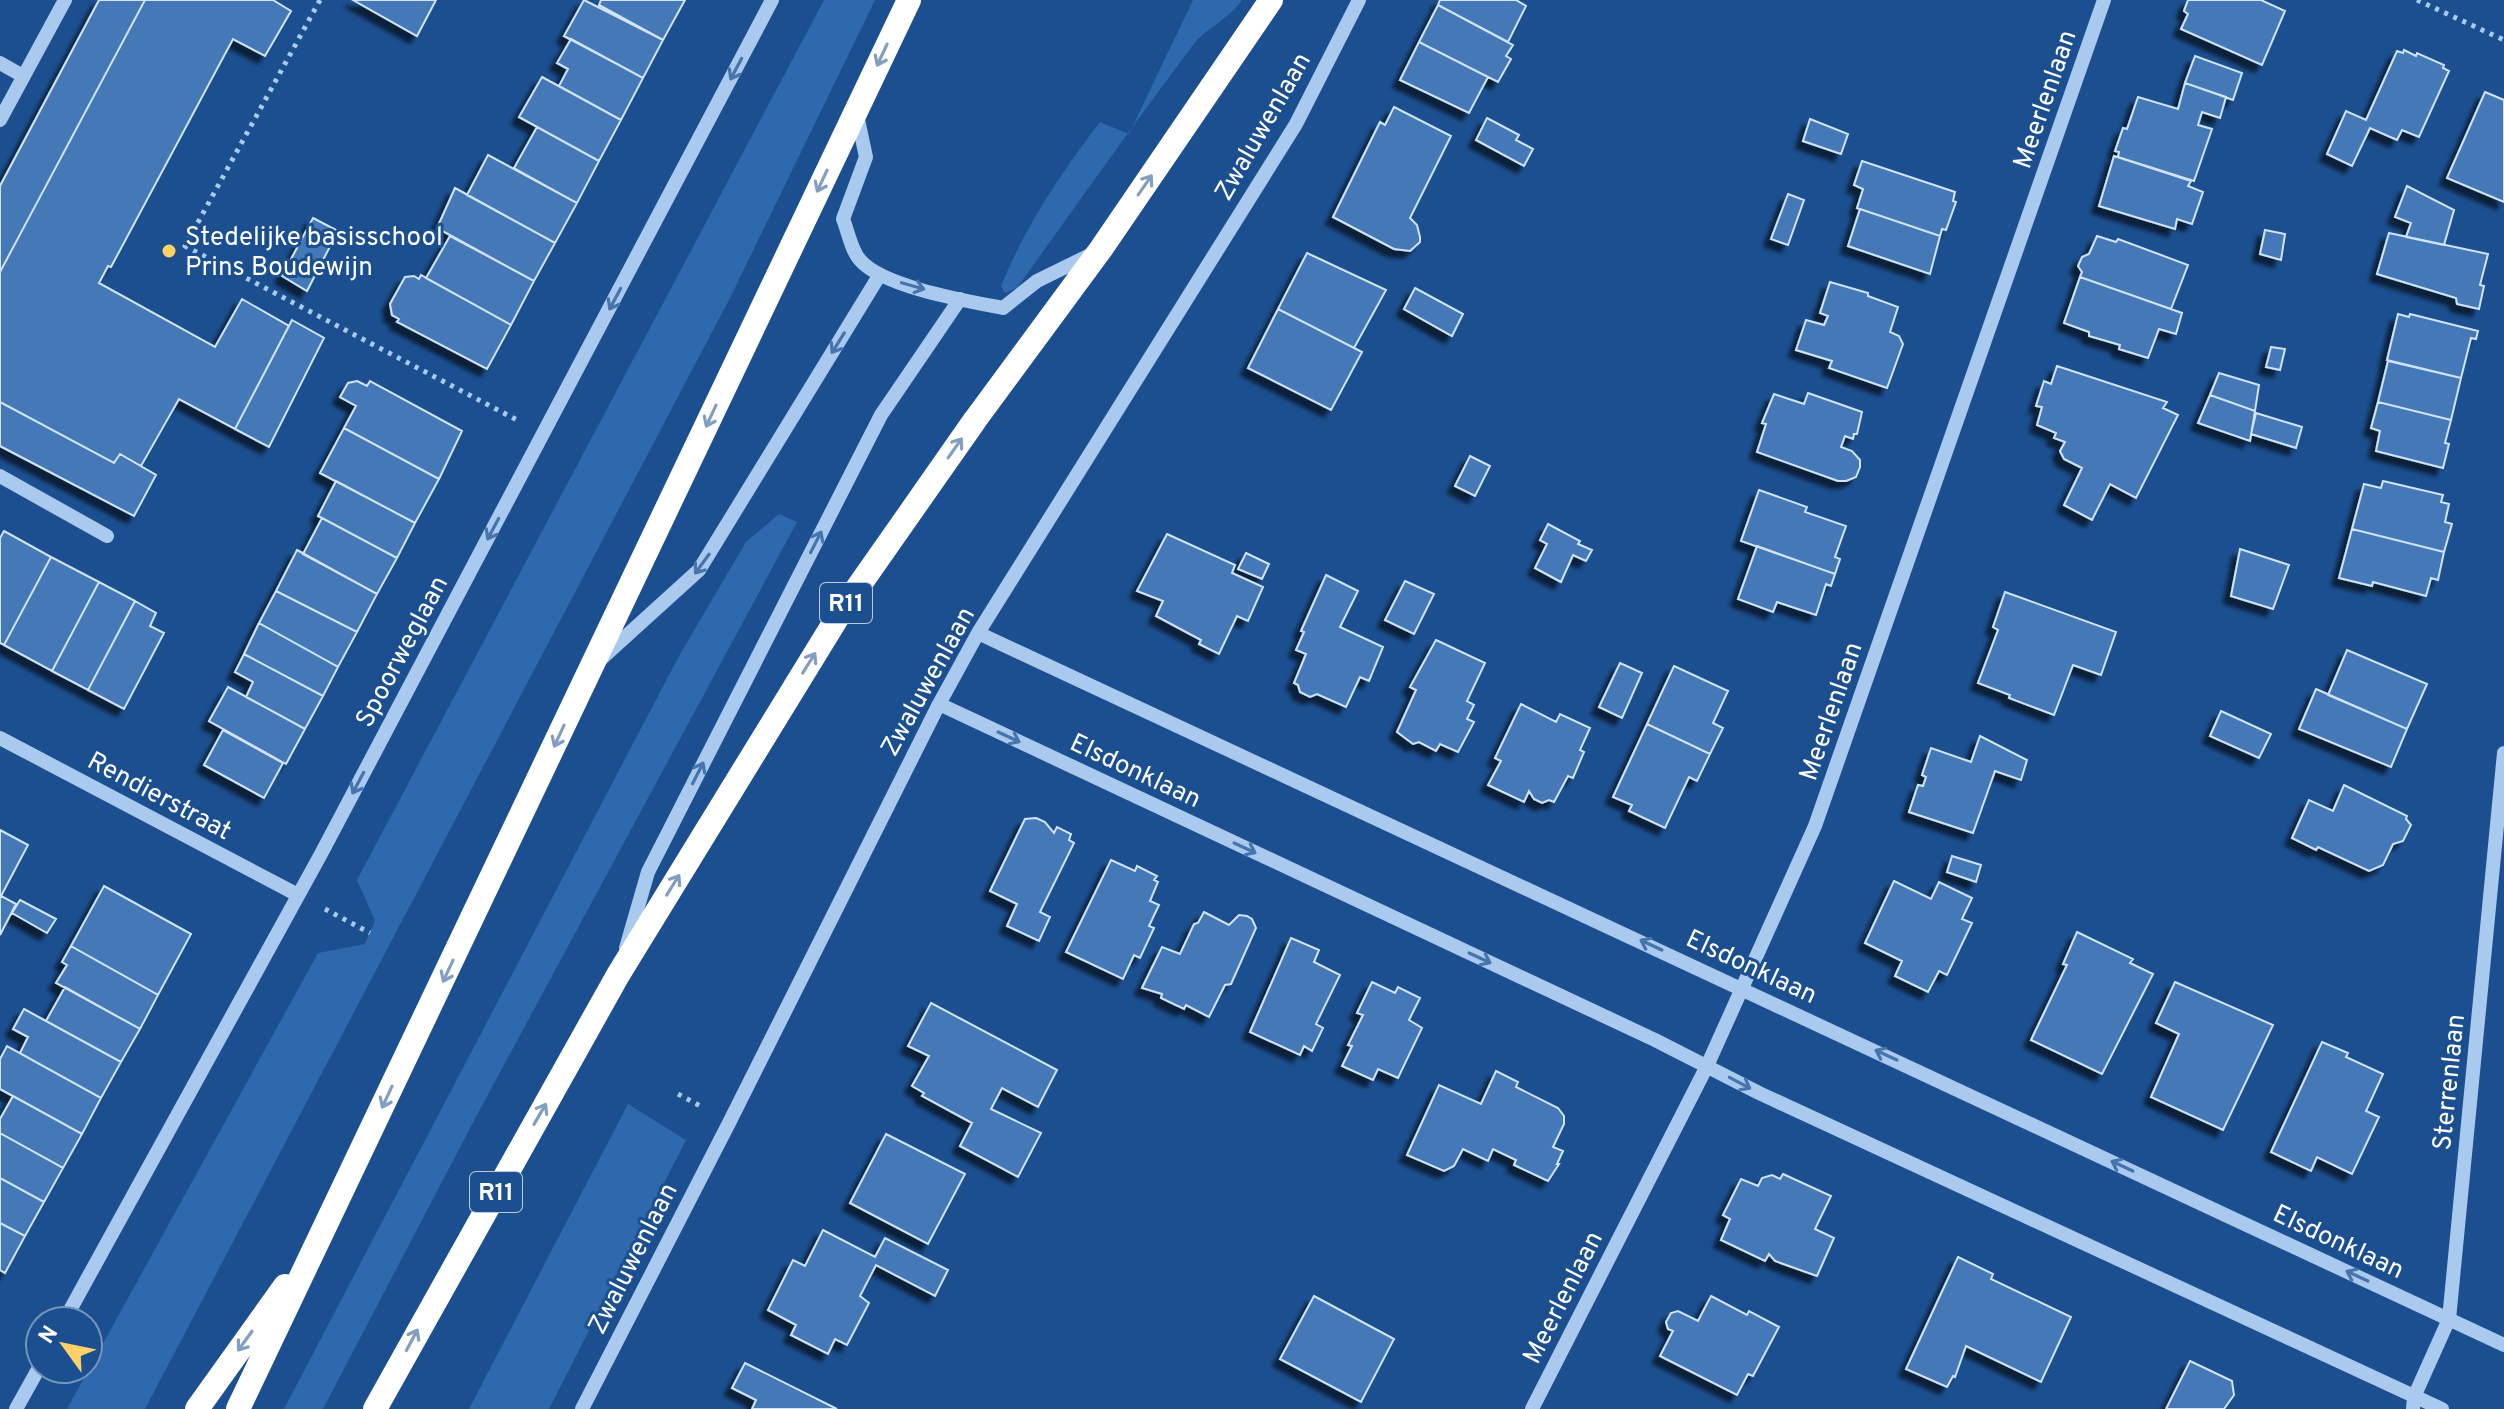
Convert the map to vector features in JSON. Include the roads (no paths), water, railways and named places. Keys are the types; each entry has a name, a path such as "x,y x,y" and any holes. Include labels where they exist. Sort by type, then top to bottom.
{"highway":[{"path":"238,1409 909,0"},
{"name":"R11","path":"375,1409 618,975 842,610 975,420 1101,249 1271,0"},
{"path":"197,1409 324,1232"}],"street":[{"path":"0,120 65,0"},
{"name":"Spoorweglaan","path":"73,1305 298,895 772,0"},
{"name":"Zwaluwenlaan","path":"582,1409 939,704 978,633 1296,124 1359,0"},
{"name":"Meerlenlaan","path":"1532,1409 1707,1066 1815,826 2104,0"},
{"path":"0,63 23,76"},
{"path":"856,111 866,157 843,219 858,259 879,276 1003,308 1037,281 1101,249"},
{"path":"593,666 699,570 879,276"},
{"path":"618,975 648,872 881,415 960,299"},
{"path":"0,476 107,536"},
{"name":"Elsdonklaan","path":"978,633 2504,1345"},
{"name":"Elsdonklaan","path":"939,704 2414,1403 2442,1409"},
{"name":"Rendierstraat","path":"0,738 298,895"},
{"name":"Sterrenlaan","path":"2414,1403 2449,1319 2504,753"},
{"path":"16,1409 29,1385"}],"place":[{"name":"Stedelijke basisschool Prins Boudewijn","path":"169,251"}]}
